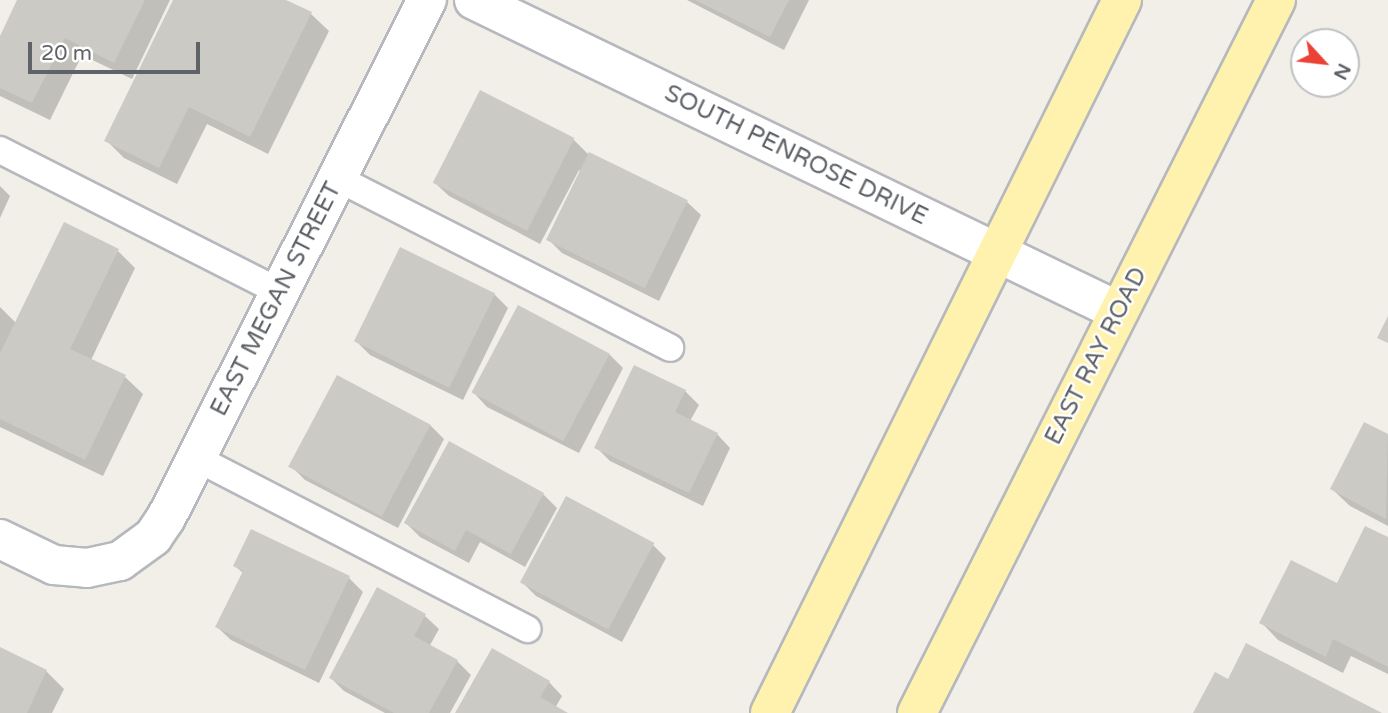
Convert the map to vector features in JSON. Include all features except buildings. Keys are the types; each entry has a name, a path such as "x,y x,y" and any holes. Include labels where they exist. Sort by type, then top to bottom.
{"main road":[{"path":"770,713 1000,253 1122,0"},
{"name":"EAST RAY ROAD","path":"917,713 1276,0"}],"street":[{"name":"EAST MEGAN STREET","path":"0,539 54,565 95,568 127,557 153,537 427,0"},
{"name":"SOUTH PENROSE DRIVE","path":"474,0 1118,311"}],"lane":[{"path":"0,150 280,292"},
{"path":"337,178 670,348"},
{"path":"196,457 527,629"}]}
